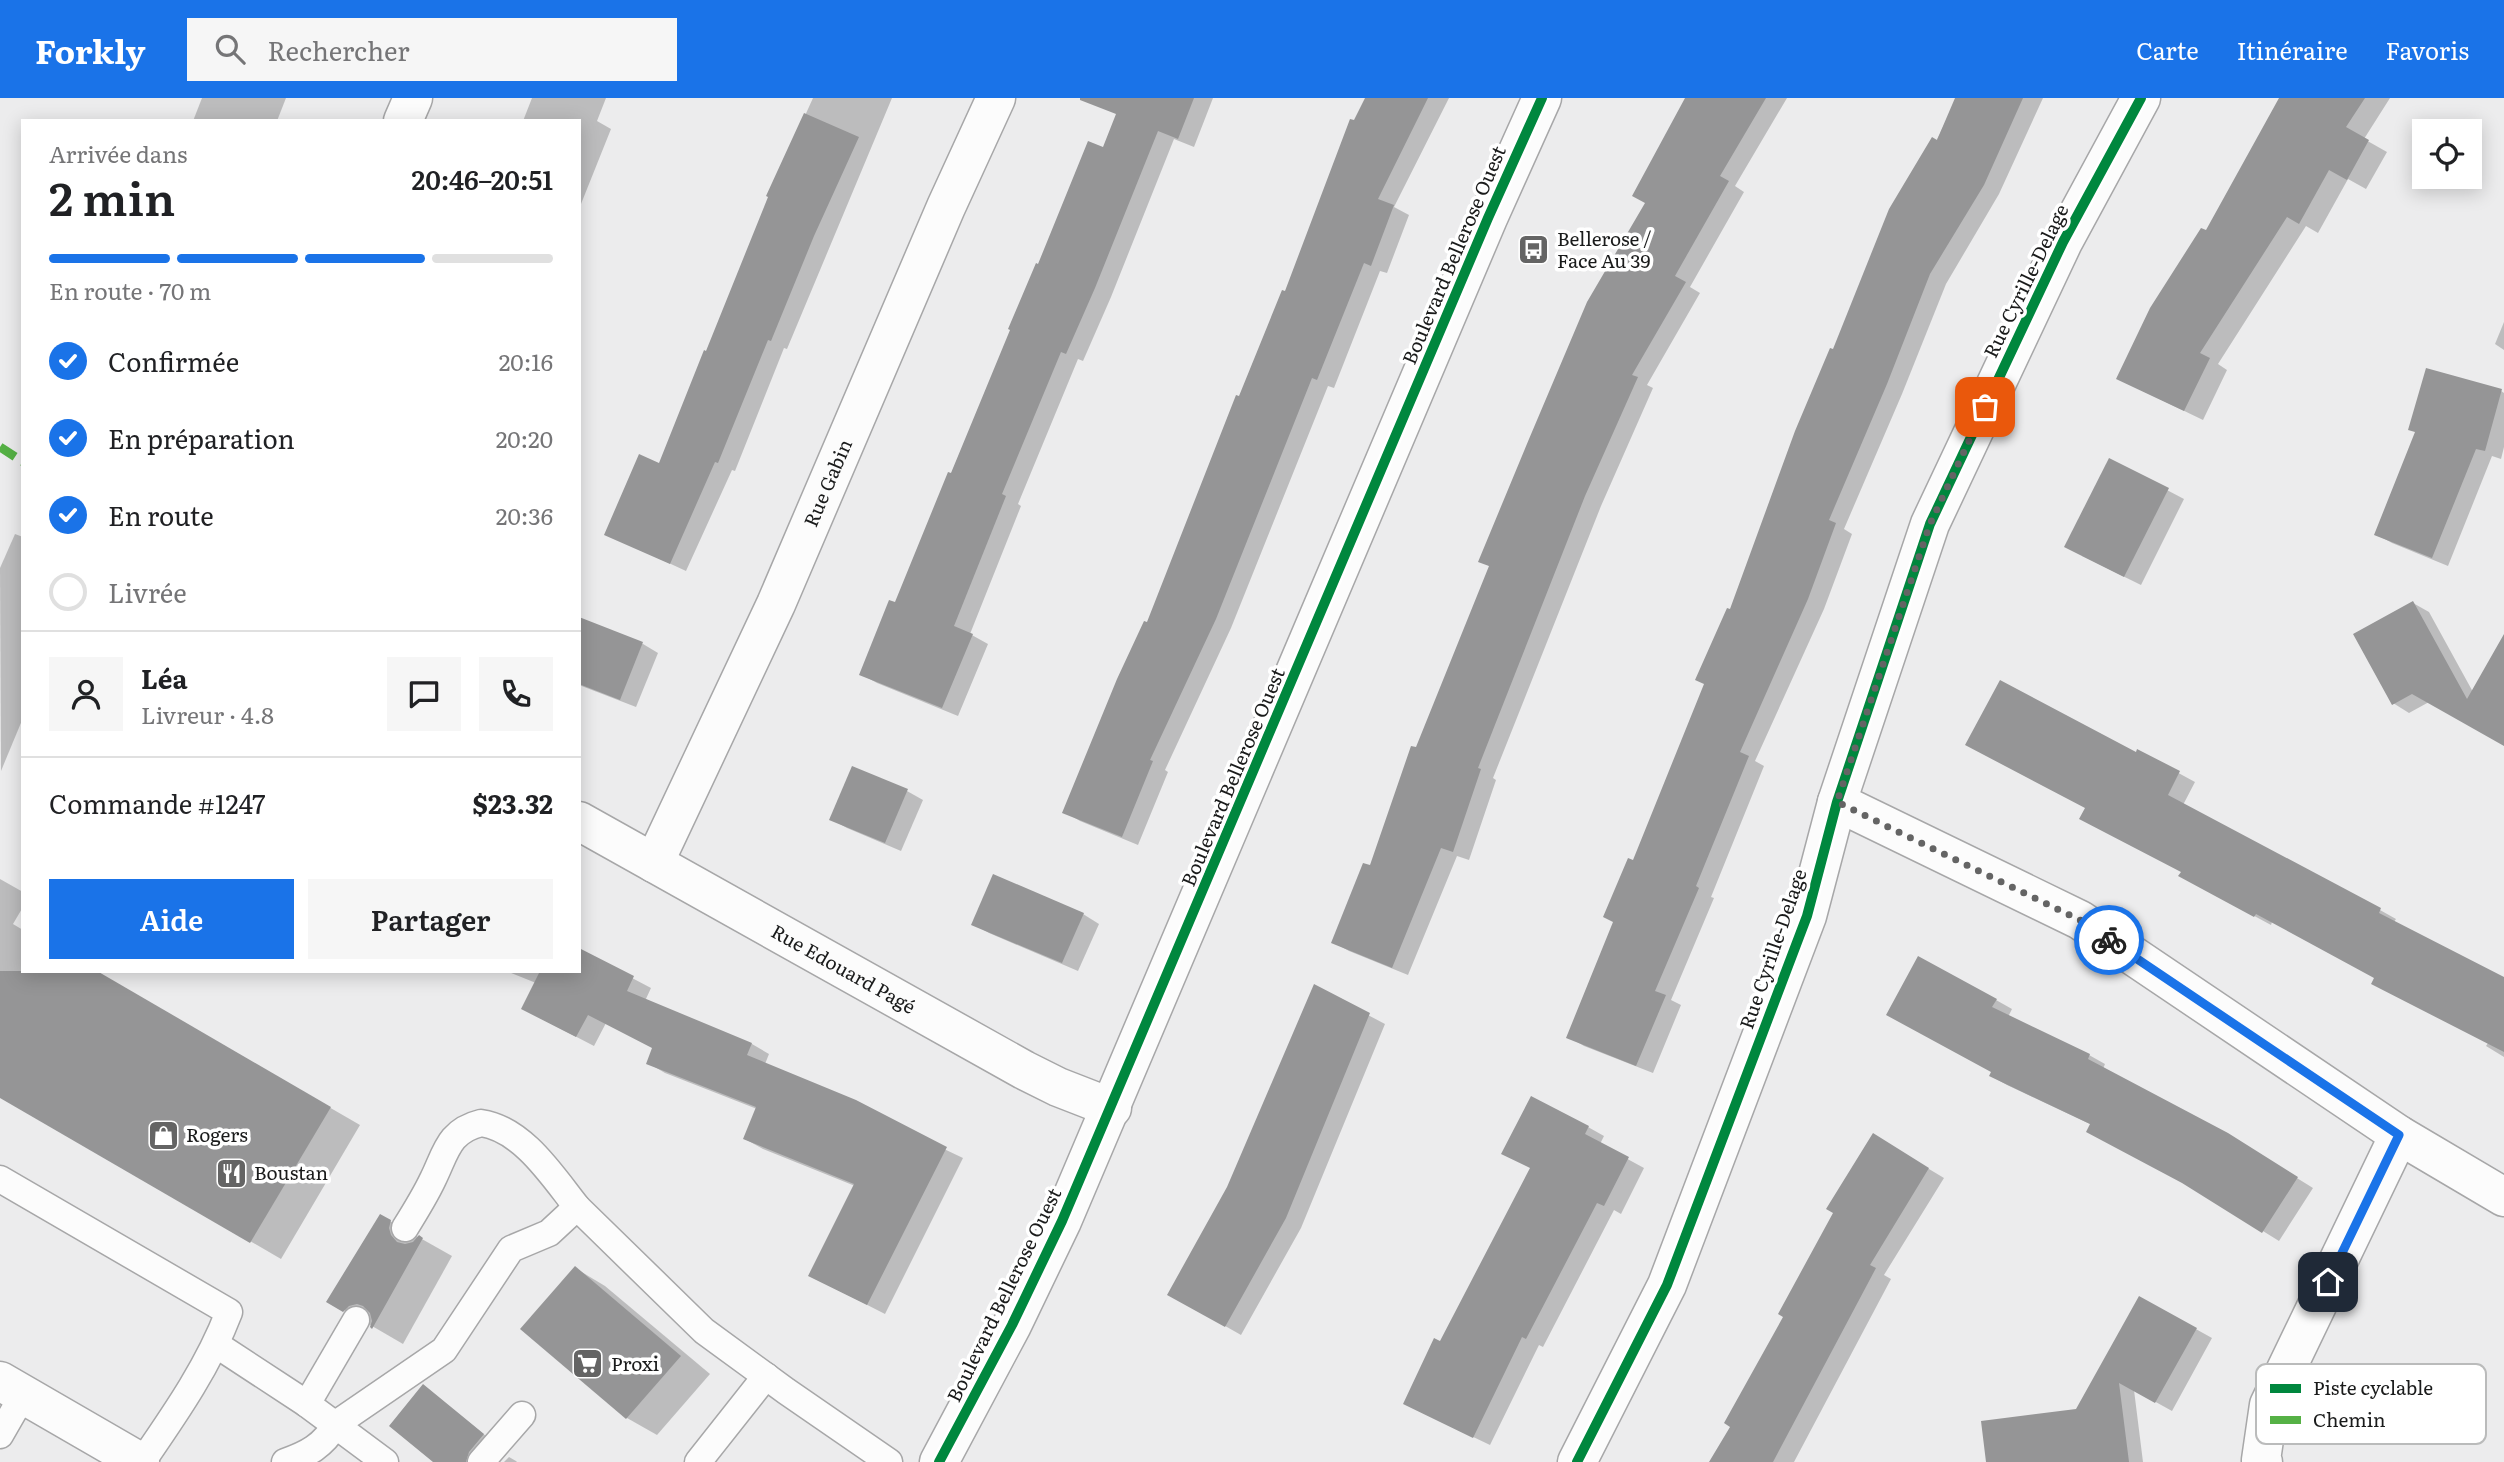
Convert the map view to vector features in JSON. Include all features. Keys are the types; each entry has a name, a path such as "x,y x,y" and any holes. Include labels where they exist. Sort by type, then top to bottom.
{"street":[{"path":"404,119 413,98"},
{"name":"Rue Gabin","path":"654,863 776,604 925,254 996,98"},
{"name":"Boulevard Bellerose Ouest","path":"939,1462 1049,1250 1112,1108 1488,218 1542,98"},
{"name":"Rue Cyrille-Delage","path":"1577,1462 1667,1285 1807,916 1837,802 1930,524 2063,242 2141,98"},
{"path":"1837,802 2080,920 2399,1135 2504,1197"},
{"name":"Rue Edouard Pagé","path":"581,822 1033,1075 1112,1108"},
{"path":"2289,1364 2399,1135"},
{"path":"12,1388 141,1462"},
{"path":"12,1388 106,1462"},
{"path":"2263,1444 2263,1462"}],"lane":[{"path":"405,1228 433,1180 446,1148 462,1130 481,1123 505,1131 545,1167 577,1207 704,1331 889,1462"},
{"path":"0,1179 229,1312 217,1345 180,1407 141,1462"},
{"path":"285,1462 319,1447 336,1424 444,1350 511,1250 549,1233 577,1207"},
{"path":"307,1404 356,1320"},
{"path":"217,1345 336,1424 385,1462"},
{"path":"698,1462 766,1376"},
{"path":"0,1435 12,1388"},
{"path":"481,1462 522,1415"}],"building":[{"path":"1080,98 1194,98 1178,139 1158,131 1095,288 1066,354 1061,352 1002,494 1006,496 954,626 973,634 942,708 859,675 889,600 895,602 948,472 951,473 1010,330 1008,329 1036,263 1038,264 1088,141 1103,147 1116,114"},
{"path":"1365,98 1428,98 1378,199 1394,205 1371,266 1364,263 1317,380 1312,378 1216,619 1150,760 1153,761 1122,837 1062,813 1117,679 1144,621 1147,622 1236,395 1239,396 1282,290 1285,291 1350,119 1354,120"},
{"path":"1685,98 1766,98 1720,176 1729,181 1675,276 1686,282 1632,375 1638,377 1585,496 1478,768 1481,769 1453,852 1441,848 1392,968 1331,943 1363,863 1370,865 1411,746 1416,747 1489,566 1478,562 1529,439 1587,302 1645,203 1632,196"},
{"path":"1955,98 2023,98 1984,185 1930,274 1829,520 1836,523 1808,599 1740,752 1749,756 1696,886 1699,888 1655,991 1666,995 1636,1066 1566,1038 1613,922 1603,917 1628,858 1633,860 1704,684 1695,680 1727,608 1730,609 1795,431 1830,348 1833,349 1889,209 1932,137 1937,140"},
{"path":"2279,98 2365,98 2346,127 2369,140 2347,180 2329,170 2299,224 2287,217 2200,353 2210,358 2184,411 2116,379 2150,308 2201,228 2206,230"},
{"path":"804,113 859,137 814,236 771,341 768,340 718,463 715,462 670,564 604,535 639,454 659,463 768,197 766,196"},
{"path":"2426,368 2502,389 2485,451 2476,449 2432,558 2374,535 2415,432 2408,430"},
{"path":"2109,458 2169,488 2124,577 2064,547"},
{"path":"2413,601 2467,699 2504,634 2504,746 2412,694 2392,705 2353,634"},
{"path":"581,618 643,642 620,700 581,685"},
{"path":"2000,680 2136,752 2137,749 2180,771 2168,795 2381,908 2379,913 2504,977 2504,1052 2371,984 2374,978 2256,914 2254,917 2178,876 2181,872 2079,819 2085,808 1965,745"},
{"path":"852,766 908,789 885,843 829,820"},
{"path":"993,874 1084,913 1062,963 971,925"},
{"path":"581,949 634,976 627,991 752,1043 747,1055 856,1100 947,1147 867,1305 808,1276 854,1184 743,1139 756,1107 646,1064 652,1048 588,1015 576,1037 521,1009 539,973 581,973"},
{"path":"1918,956 1997,999 1992,1007 2090,1054 2088,1059 2228,1133 2298,1177 2262,1233 2182,1183 2086,1132 2090,1124 1989,1076 1991,1072 1886,1015"},
{"path":"0,971 100,973 331,1107 250,1243 0,1098"},
{"path":"1314,984 1370,1013 1286,1218 1225,1327 1167,1295 1227,1187"},
{"path":"1531,1096 1589,1126 1585,1134 1629,1157 1604,1206 1597,1203 1526,1339 1522,1337 1473,1438 1403,1404 1434,1338 1440,1341 1530,1168 1501,1154"},
{"path":"1873,1133 1929,1168 1870,1265 1876,1268 1773,1462 1709,1462 1730,1427 1724,1423 1783,1317 1778,1314 1833,1213 1826,1209"},
{"path":"380,1214 391,1220 389,1228 397,1242 413,1242 419,1235 423,1238 372,1329 370,1313 363,1306 349,1306 343,1312 326,1302"},
{"path":"575,1266 681,1356 626,1419 520,1329"},
{"path":"2139,1296 2197,1328 2155,1403 2119,1383 2129,1462 1986,1462 1981,1421 2076,1409"},
{"path":"423,1384 484,1434 469,1452 466,1462 433,1462 389,1426"}],"marked path":[{"path":"0,447 21,461"}],"cycle path":[{"path":"939,1462 1012,1325 1062,1221 1488,218 1542,98"},
{"path":"1577,1462 1667,1285 1807,916 1837,802 1930,524 2063,242 2141,98"}],"way so far":[{"path":"1985,407 1930,524 1837,802 2080,920 2109,940"}],"place":[{"name":"Bellerose / Face Au 39","path":"1534,250"},
{"name":"Rogers","path":"163,1135"},
{"name":"Boustan","path":"231,1173"},
{"name":"Proxi","path":"588,1364"}],"route":[{"path":"2109,940 2399,1135 2328,1282"}]}
